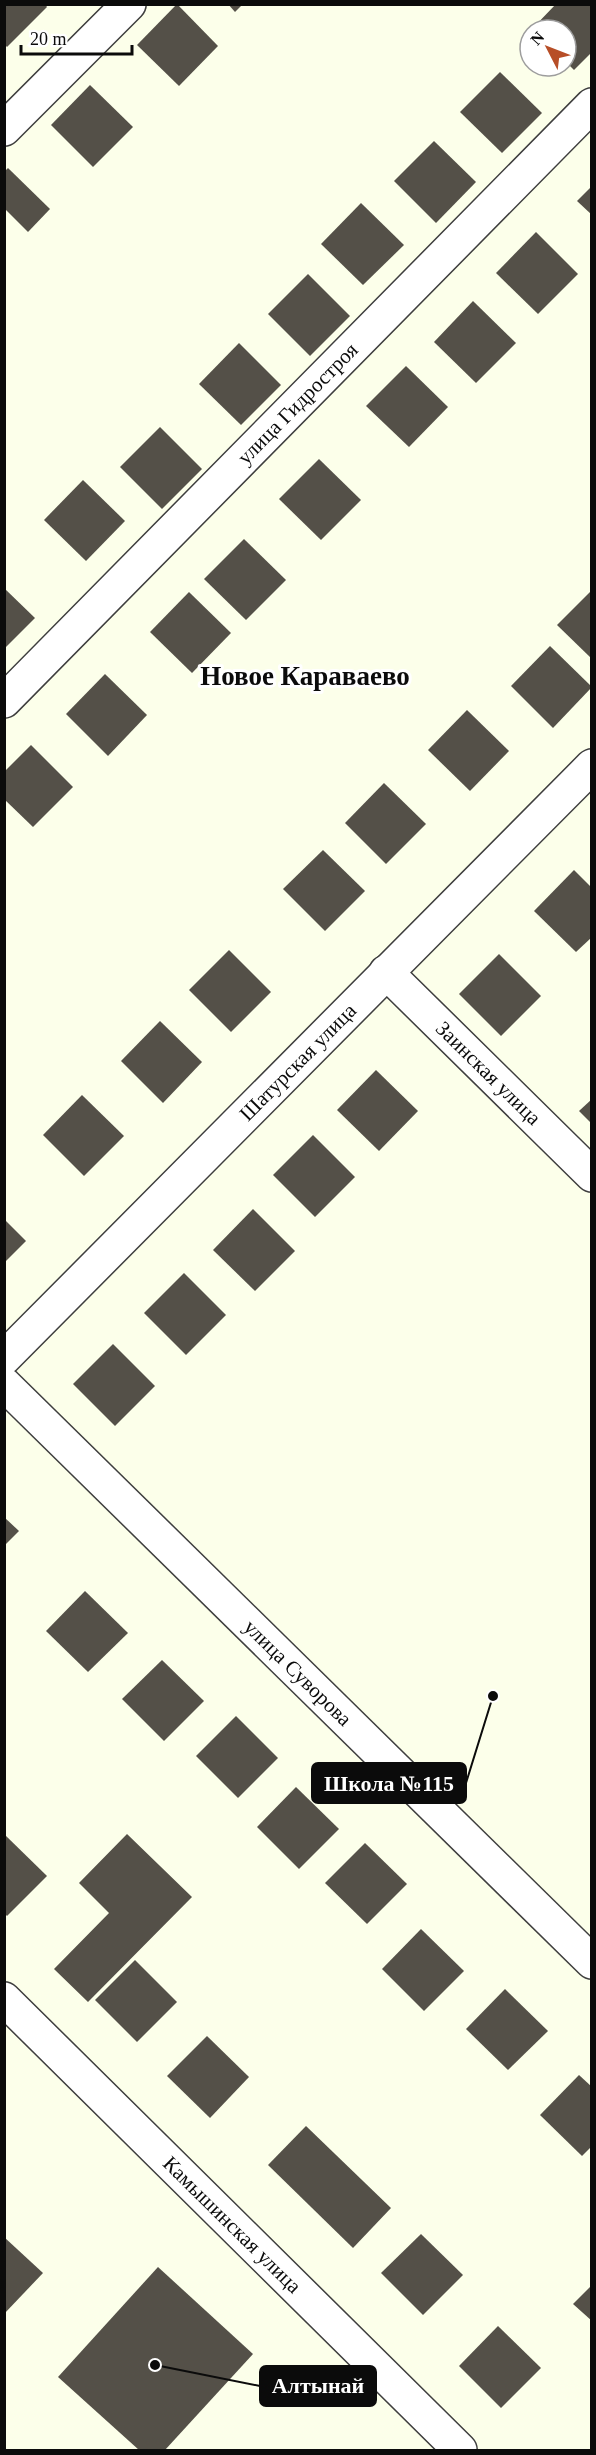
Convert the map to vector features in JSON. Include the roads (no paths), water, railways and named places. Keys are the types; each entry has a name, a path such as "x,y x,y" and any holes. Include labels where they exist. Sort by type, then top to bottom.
{"street":[{"path":"4,129 129,4"},
{"name":"улица Гидростроя","path":"4,701 591,105"},
{"name":"Шатурская улица","path":"4,1358 591,766"},
{"name":"Заинская улица","path":"386,972 591,1175"},
{"name":"улица Суворова","path":"4,1384 591,1962"},
{"name":"Камышинская улица","path":"4,2000 460,2451"}],"place":[{"name":"Школа №115","path":"493,1696"},
{"name":"Алтынай","path":"155,2365"}],"district":[{"name":"Новое Караваево","path":"305,676"}]}
